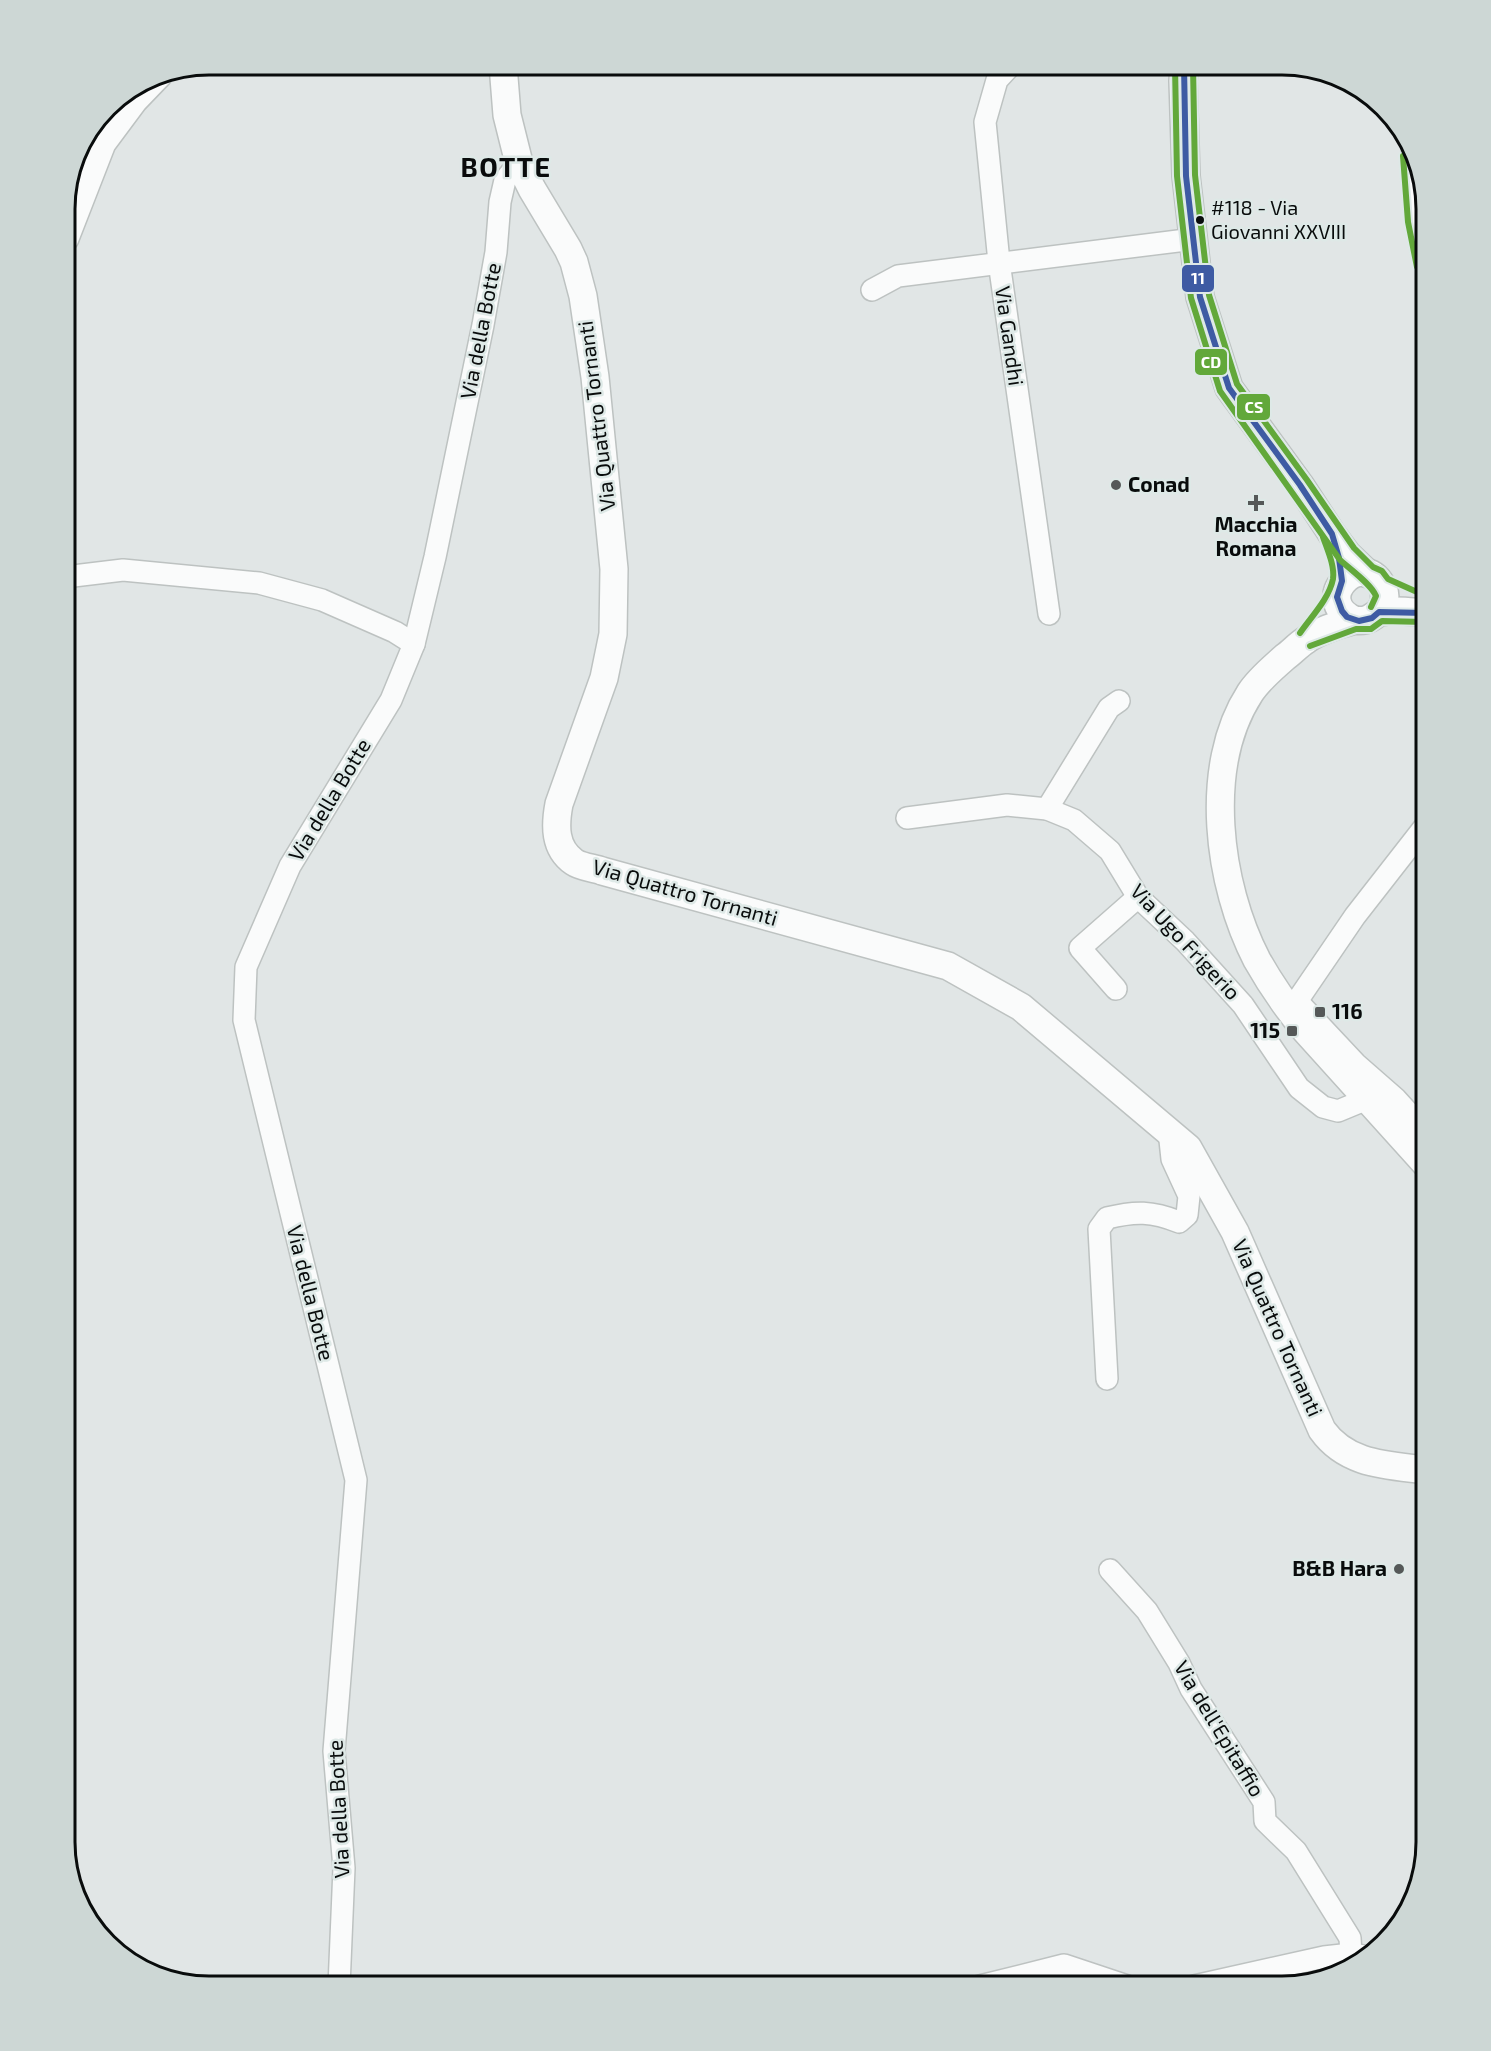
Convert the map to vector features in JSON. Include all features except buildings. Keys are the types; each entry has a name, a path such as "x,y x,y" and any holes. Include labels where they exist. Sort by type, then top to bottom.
{"main road":[{"name":"Via Quattro Tornanti","path":"504,75 507,115 519,163 568,249 583,296 595,377 614,569 613,634 604,678 558,812 557,838 563,849 575,862 602,871 948,966 1021,1007 1188,1148 1235,1232 1322,1430 1330,1441 1341,1450 1359,1458 1382,1465 1416,1469"},
{"path":"1184,75 1186,176 1200,297 1229,388 1347,554 1357,585 1384,599 1367,616 1307,638"},
{"path":"75,212 102,143 138,95"},
{"path":"1357,585 1416,603"},
{"path":"1357,585 1342,611 1367,616 1416,614"},
{"path":"1357,585 1307,638 1268,673 1252,691 1241,709 1226,750 1221,819 1225,857 1234,900 1257,959 1367,1099 1416,1153"}],"street":[{"name":"Via Gandhi","path":"1002,75 997,80 985,122 999,262 1049,614"},
{"name":"Via della Botte","path":"339,1976 344,1868 334,1751 356,1480 244,1020 246,966 290,866 391,700 414,644 435,557 483,325 496,252 500,202 505,180 519,163"},
{"path":"872,290 898,276 1194,239"},
{"path":"75,576 123,570 259,583 322,600 395,632 414,644"},
{"path":"1047,809 1109,708 1119,701"},
{"name":"Via Ugo Frigerio","path":"907,818 1007,805 1047,809 1074,820 1110,851 1138,897 1185,941 1243,1005 1299,1088 1323,1107 1338,1111 1367,1099"},
{"path":"1416,838 1355,916 1292,1005 1396,1099 1416,1121"},
{"path":"1116,989 1080,948 1138,897"},
{"path":"1107,1379 1099,1229 1107,1218 1128,1212 1158,1213 1179,1222 1187,1215 1189,1196 1172,1159 1169,1131"},
{"name":"Via dell'Epitaffio","path":"1110,1570 1147,1611 1179,1663 1191,1689 1264,1802 1265,1821 1296,1851 1357,1953"},
{"name":"Via dell'Epitaffio","path":"1239,1976 1324,1957 1353,1955"},
{"path":"1020,1976 1064,1965 1097,1976"}],"transit line":[{"name":"CD","path":"1175,75 1177,176 1191,298 1220,391 1340,560 1373,591 1376,596 1371,607"},
{"name":"11","path":"1184,75 1186,176 1200,297 1229,388 1300,485 1332,534 1339,558 1342,581 1337,597 1342,611 1347,617 1359,621 1372,618 1379,612 1416,613"},
{"name":"CS","path":"1193,75 1195,175 1209,295 1237,384 1354,548 1373,567 1382,571 1388,579 1416,592"},
{"name":"CD","path":"1403,156 1408,222 1416,262"},
{"name":"CS","path":"1300,633 1324,601 1333,579 1332,563 1323,537"},
{"name":"CD","path":"1310,646 1356,629 1371,629 1382,621 1416,622"}],"place":[{"name":"#118 - Via Giovanni XXVIII","path":"1200,220"},
{"name":"Conad","path":"1116,485"},
{"name":"Macchia Romana","path":"1256,503"},
{"name":"116","path":"1320,1012"},
{"name":"115","path":"1292,1031"},
{"name":"B&B Hara","path":"1399,1569"}],"district":[{"name":"BOTTE","path":"506,168"}]}
